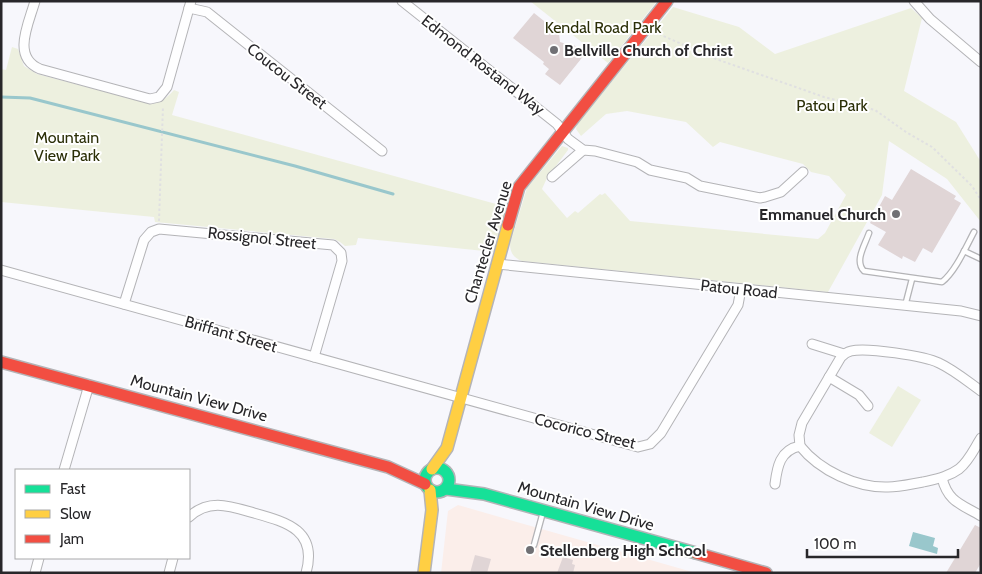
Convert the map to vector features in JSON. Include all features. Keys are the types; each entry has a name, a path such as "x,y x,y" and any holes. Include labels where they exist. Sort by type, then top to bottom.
{"street":[{"path":"35,1 23,49 26,60 30,64 40,70 146,98 155,98 163,93 169,84 190,5"},
{"name":"Edmond Rostand Way","path":"402,1 557,124 568,139 583,150"},
{"name":"Chantecler Avenue","path":"429,479 446,448 520,187 562,131 667,1"},
{"path":"914,1 930,19 981,62"},
{"name":"Coucou Street","path":"190,5 207,12 382,151"},
{"path":"552,177 583,150 595,151 636,162 650,170 686,178 700,186 760,198 781,192 803,172"},
{"path":"124,304 144,240 151,232 159,229"},
{"name":"Rossignol Street","path":"159,229 336,247 341,253 342,261 314,357"},
{"name":"Patou Road","path":"498,264 961,312 981,316"},
{"name":"Briffant Street","path":"1,270 460,398"},
{"name":"Cocorico Street","path":"460,398 632,446 650,444 661,433 738,305 741,289"},
{"path":"812,344 844,354"},
{"path":"981,391 939,362 924,357 882,351 854,350 844,354 802,423 799,434 800,446 814,460 829,470 857,482 872,486 888,487 942,478 957,471 964,465 981,438"},
{"name":"Mountain View Drive","path":"1,362 388,467 410,469 429,479 438,492 444,490 484,494 766,573"},
{"path":"829,377 859,395 868,406"},
{"path":"64,469 89,385"},
{"path":"775,484 777,467 781,458 788,451 800,446"},
{"name":"Chantecler Avenue","path":"444,490 449,480 449,462 446,448"},
{"name":"Mountain View Drive","path":"429,479 439,468 448,475 484,494"},
{"path":"942,478 945,489 951,497 981,516"},
{"path":"424,573 432,510 429,479"},
{"path":"432,510 444,490"},
{"path":"190,516 206,506 218,504 284,521 298,532 305,542 308,555 306,573"},
{"path":"35,573 39,559"},
{"path":"169,573 173,559"}],"lane":[{"path":"869,233 859,262 860,268 864,271 942,282 946,279 964,251 974,232"},
{"path":"964,251 981,259"},
{"path":"905,306 912,278"},
{"path":"534,545 543,510"}],"path":[{"path":"650,22 661,35 716,59 824,97 876,110 906,132 932,147 972,186 981,200"},
{"path":"159,229 163,93"}],"shaded area":[{"name":"Stellenberg High School","path":"458,505 696,573 441,573 448,511"}],"green space":[{"name":"Kendal Road Park","path":"530,1 657,1 608,63"},
{"name":"Patou Park","path":"673,7 739,27 775,54 911,8 922,18 904,91 956,122 981,162 981,222 947,179 889,141 882,195 828,292 522,261 517,258 512,253 510,244 527,188 562,146 568,148 568,150 547,178 542,189 567,218 575,211 578,213 600,194 605,193 630,221 818,239 825,233 846,195 829,176 811,172 803,164 720,142 713,147 686,122 627,111 606,114 581,136 576,129 577,124"},
{"name":"Mountain View Park","path":"12,47 18,49 24,66 37,74 151,104 164,99 174,90 179,92 172,115 507,207 494,252 358,238 356,245 345,246 334,239 155,222 154,217 1,202 1,69 6,70"},
{"path":"898,386 921,400 892,447 869,433"}],"water":[{"path":"913,532 935,538 933,546 938,548 937,554 909,546"}],"building":[{"name":"Bellville Church of Christ","path":"534,13 559,33 560,42 574,45 585,54 560,85 545,74 549,69 543,64 544,62 513,38"},
{"name":"Emmanuel Church","path":"911,169 956,196 954,199 961,203 932,253 923,248 915,262 903,256 902,259 878,245 886,232 870,223 885,196 892,200"},
{"path":"975,525 981,528 981,563 975,573 946,573"},
{"path":"475,555 491,559 487,573 470,573"},
{"path":"563,557 573,560 572,564 575,565 573,573 557,573"}],"waterway":[{"path":"1,97 30,98 295,166 393,194"}],"traffic: fast":[{"path":"437,468 446,471 449,480 446,489 437,492 428,489 425,480 428,471 437,468"},
{"path":"446,489 484,494 696,553"}],"traffic: slow":[{"path":"432,469 447,448 508,225"},
{"path":"424,573 432,510 430,490"}],"traffic: jam":[{"path":"508,225 519,187 667,1"},
{"path":"1,362 388,467 425,484"},
{"path":"696,553 766,573"}],"place":[{"name":"Bellville Church of Christ","path":"554,50"},
{"name":"Emmanuel Church","path":"896,214"},
{"name":"Stellenberg High School","path":"530,550"}]}
